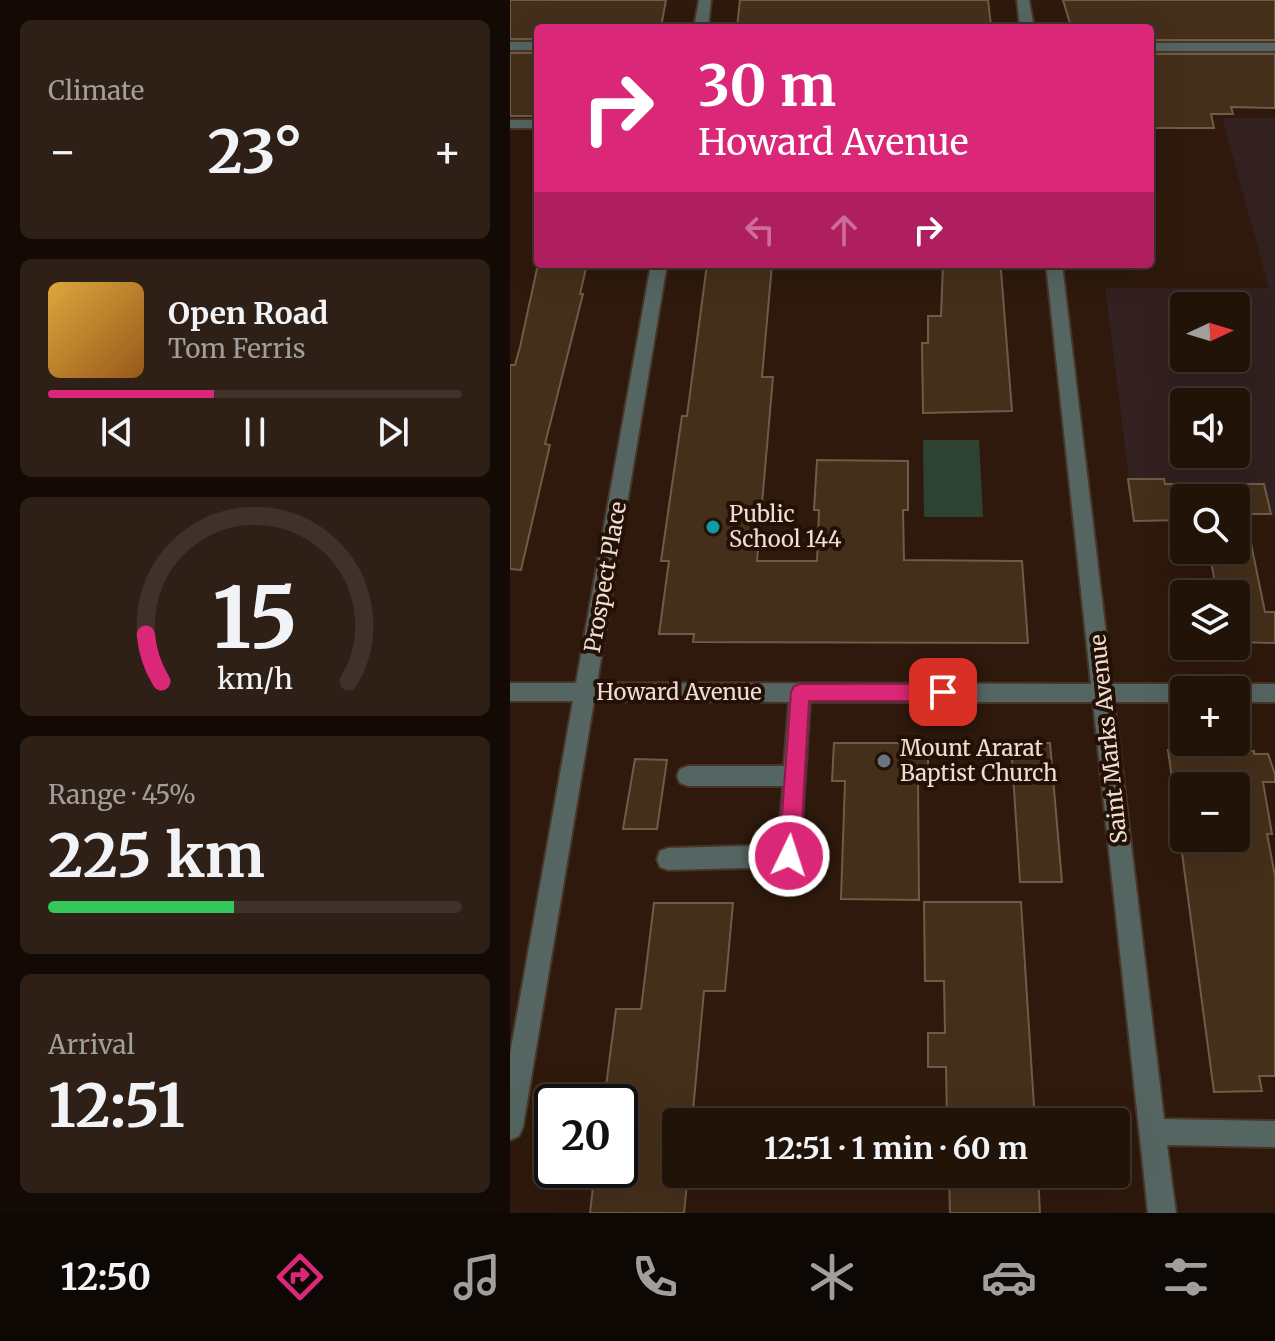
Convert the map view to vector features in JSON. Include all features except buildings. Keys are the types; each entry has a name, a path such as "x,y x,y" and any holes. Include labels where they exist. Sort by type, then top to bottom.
{"street":[{"path":"702,24 705,0"},
{"path":"1023,0 1026,24"},
{"path":"510,46 534,46"},
{"path":"1154,47 1275,47"},
{"path":"510,124 534,124"},
{"name":"Prospect Place","path":"510,1127 658,268"},
{"name":"Saint Marks Avenue","path":"1054,268 1162,1213"},
{"name":"Howard Avenue","path":"510,692 1170,693"},
{"path":"668,859 789,856 800,692"},
{"path":"1250,693 1275,693"},
{"path":"688,776 794,776"},
{"path":"1153,1132 1275,1134"}],"shaded area":[{"path":"1222,118 1275,118 1275,520 1271,514 1250,514 1250,484 1170,484 1170,520 1134,521 1105,288 1269,288"}],"green space":[{"path":"923,440 979,440 983,517 924,517"}],"place":[{"name":"Public School 144","path":"713,527"},
{"name":"Mount Ararat Baptist Church","path":"884,761"}],"route":[{"path":"789,856 800,692 943,692"}]}
